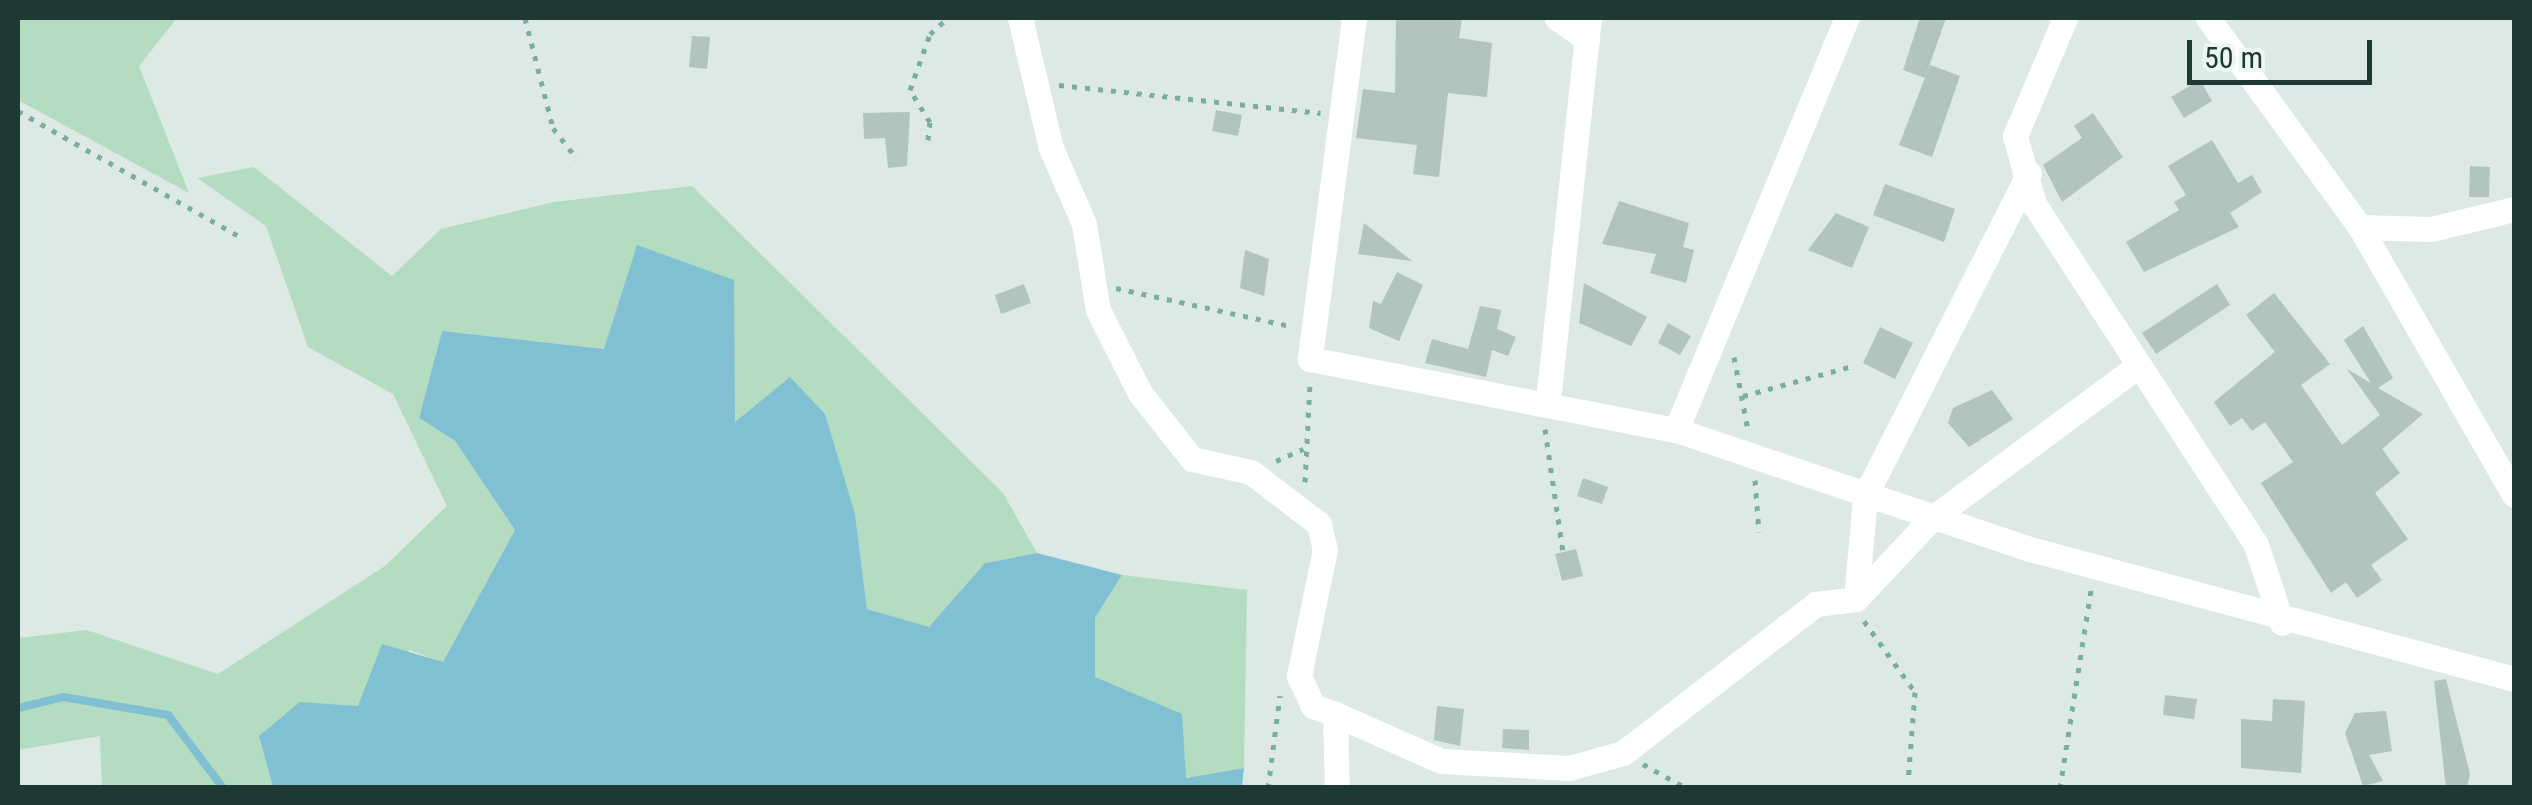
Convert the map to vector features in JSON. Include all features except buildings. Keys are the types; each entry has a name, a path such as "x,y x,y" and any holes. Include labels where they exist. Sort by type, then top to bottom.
{"street":[{"path":"1020,18 1032,83 1084,224 1093,284 1140,394 1192,459 1250,472 1307,515 1325,549 1299,676 1313,706 1441,761 1568,768 1623,753 1816,604 1856,599 1930,519 2134,370"},
{"path":"1354,18 1310,330 1310,359 1548,401 1676,430 1750,452 1930,519 2282,622 2514,680"},
{"path":"1548,401 1588,28 1557,18"},
{"path":"1676,430 1847,18"},
{"path":"2065,18 2015,136 2029,174 2034,204 2134,370 2256,545 2282,622"},
{"path":"2208,18 2360,227 2514,495"},
{"path":"1856,599 1865,496 2029,174"},
{"path":"2360,227 2444,228 2514,209"},
{"path":"1335,714 1338,788"}],"path":[{"path":"525,18 553,128 577,158"},
{"path":"928,140 930,122 910,90 930,34 948,18"},
{"path":"1032,83 1339,113"},
{"path":"18,111 239,236"},
{"path":"1093,284 1310,330"},
{"path":"1307,515 1310,359"},
{"path":"1759,532 1743,396 1852,366"},
{"path":"1548,401 1543,446 1563,552"},
{"path":"2060,788 2094,567"},
{"path":"1856,599 1867,632 1914,692 1908,782"},
{"path":"1623,753 1686,788"}],"green space":[{"path":"18,18 177,18 139,66 189,193 18,100"},
{"path":"254,167 392,276 441,229 554,202 692,186 1003,493 1037,553 985,563 929,628 867,609 855,514 735,423 604,349 442,331 419,418 455,441 515,530 443,663 410,650 358,706 259,736 273,787 102,787 100,736 18,750 18,638 87,630 218,674 385,566 447,506 393,394 308,347 266,226 197,178"},
{"path":"1122,575 1247,590 1244,768 1186,778 1095,678 1095,618"}],"water":[{"path":"637,245 734,280 735,422 790,377 825,414 855,514 867,609 929,627 985,563 1037,553 1122,575 1095,618 1095,677 1182,714 1186,778 1244,768 1242,787 273,787 259,736 300,702 358,706 382,644 443,662 515,530 455,441 419,418 442,331 604,349"}],"waterway":[{"path":"18,708 63,697 168,715 223,788"}]}
